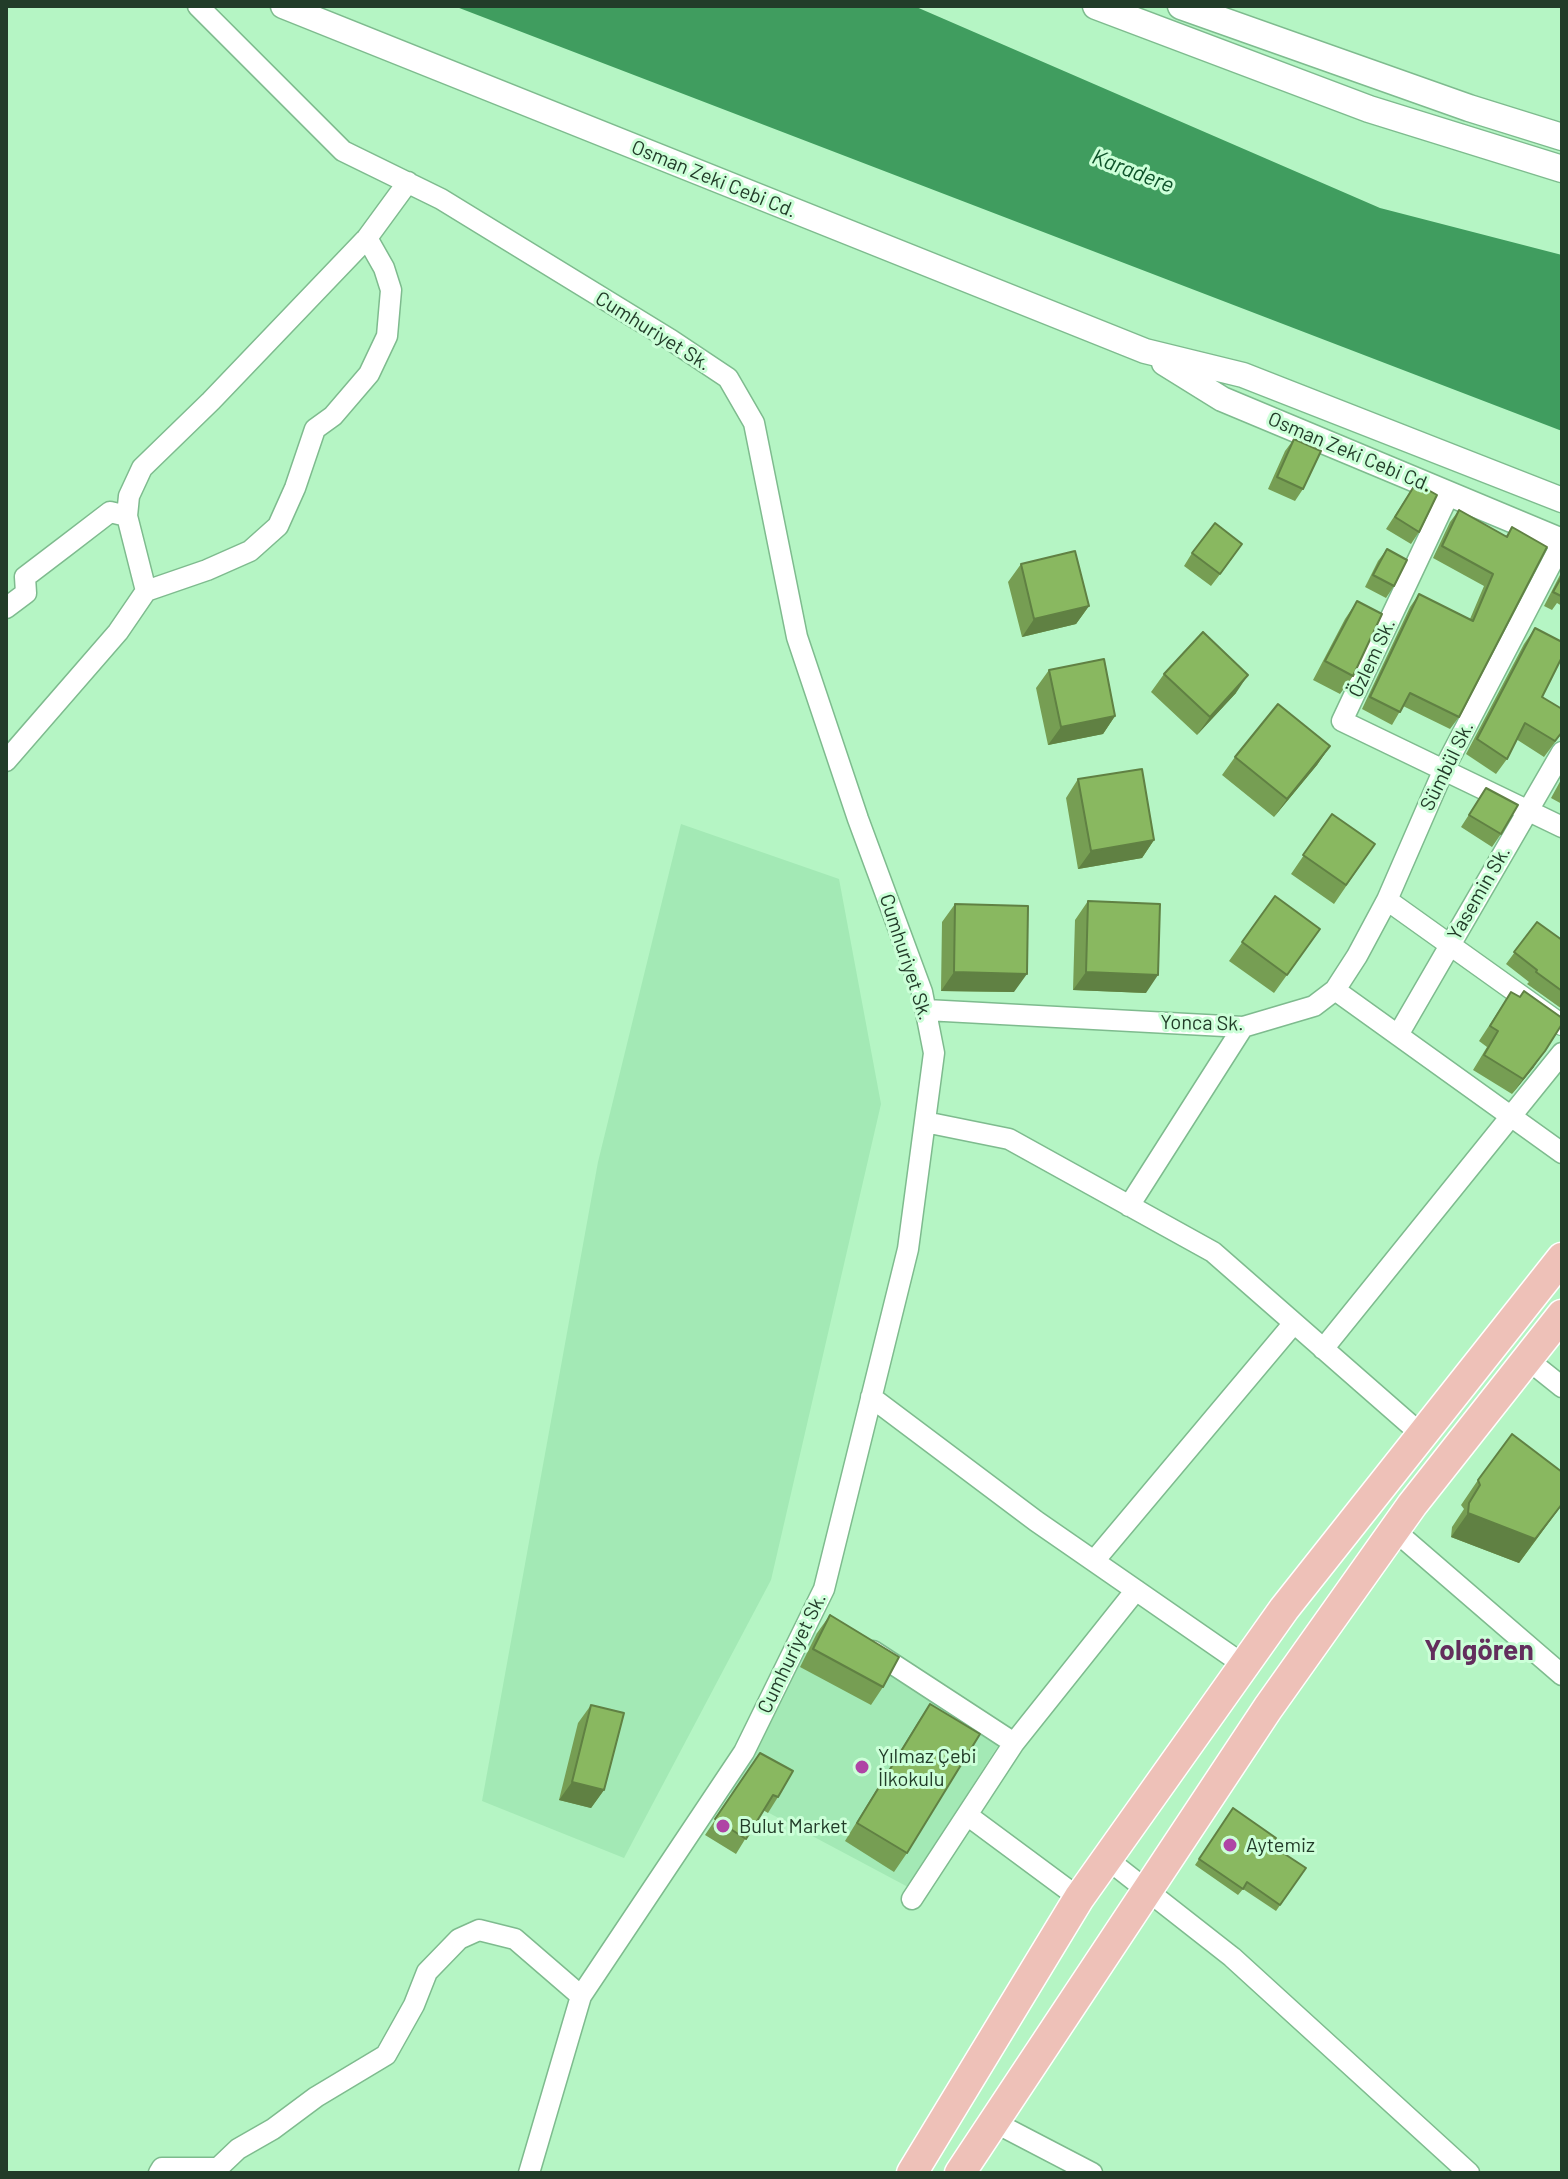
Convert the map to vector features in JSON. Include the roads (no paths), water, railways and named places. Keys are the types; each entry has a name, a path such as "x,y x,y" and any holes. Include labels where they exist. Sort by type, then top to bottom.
{"main road":[{"path":"1096,6 1369,109 1562,169"},
{"path":"1181,6 1469,108 1562,137"},
{"path":"912,2173 1079,1898 1244,1665 1284,1609 1562,1258"},
{"path":"960,2173 1268,1708 1394,1530 1562,1315"}],"street":[{"name":"Cumhuriyet Sk.","path":"198,6 343,151 455,207 728,378 754,423 797,637 858,819 922,992 934,1053 908,1249 819,1616 744,1752 581,1996 529,2173"},
{"name":"Osman Zeki Cebi Cd.","path":"283,6 1145,351 1243,375 1562,500"},
{"path":"146,591 127,516 129,496 142,468 211,401 367,238 408,182"},
{"path":"6,761 118,632 146,591 250,551 278,526 315,429 333,416 369,374 387,336 391,290 384,268 367,238"},
{"name":"Osman Zeki Cebi Cd.","path":"1145,351 1222,399 1562,542"},
{"name":"Özlem Sk.","path":"1444,769 1342,721 1449,494"},
{"path":"6,608 26,593 25,577 56,553 110,512 127,516"},
{"name":"Sümbül Sk.","path":"1335,990 1387,900 1444,769 1562,542"},
{"name":"Yasemin Sk.","path":"1398,1035 1562,752"},
{"path":"1444,769 1562,827"},
{"path":"1387,900 1562,1025"},
{"path":"1335,990 1562,1153"},
{"name":"Yonca Sk.","path":"926,1010 1243,1027 1314,1006 1335,990"},
{"path":"1129,1206 1243,1027"},
{"path":"1323,1349 1562,1053"},
{"path":"925,1122 1009,1139 1213,1252 1422,1435"},
{"path":"1094,1561 1294,1323"},
{"path":"1527,1359 1562,1387"},
{"path":"871,1397 1036,1521 1244,1665"},
{"path":"1394,1530 1562,1675"},
{"path":"912,1899 1014,1743 1136,1590"},
{"path":"850,1636 1014,1743"},
{"path":"967,1815 1079,1898"},
{"path":"1107,1859 1232,1957 1469,2173"},
{"path":"159,2173 162,2168 218,2168 238,2149 386,2055 414,2005 427,1972 459,1939 479,1930 515,1939 581,1996"},
{"path":"994,2122 1092,2173"}],"water":[{"name":"Karadere","path":"454,6 914,6 1380,208 1562,255 1562,431"}],"place":[{"name":"Yılmaz Çebi İlkokulu","path":"862,1767"},
{"name":"Bulut Market","path":"723,1826"},
{"name":"Aytemiz","path":"1230,1845"}],"district":[{"name":"Yolgören","path":"1479,1651"}]}
